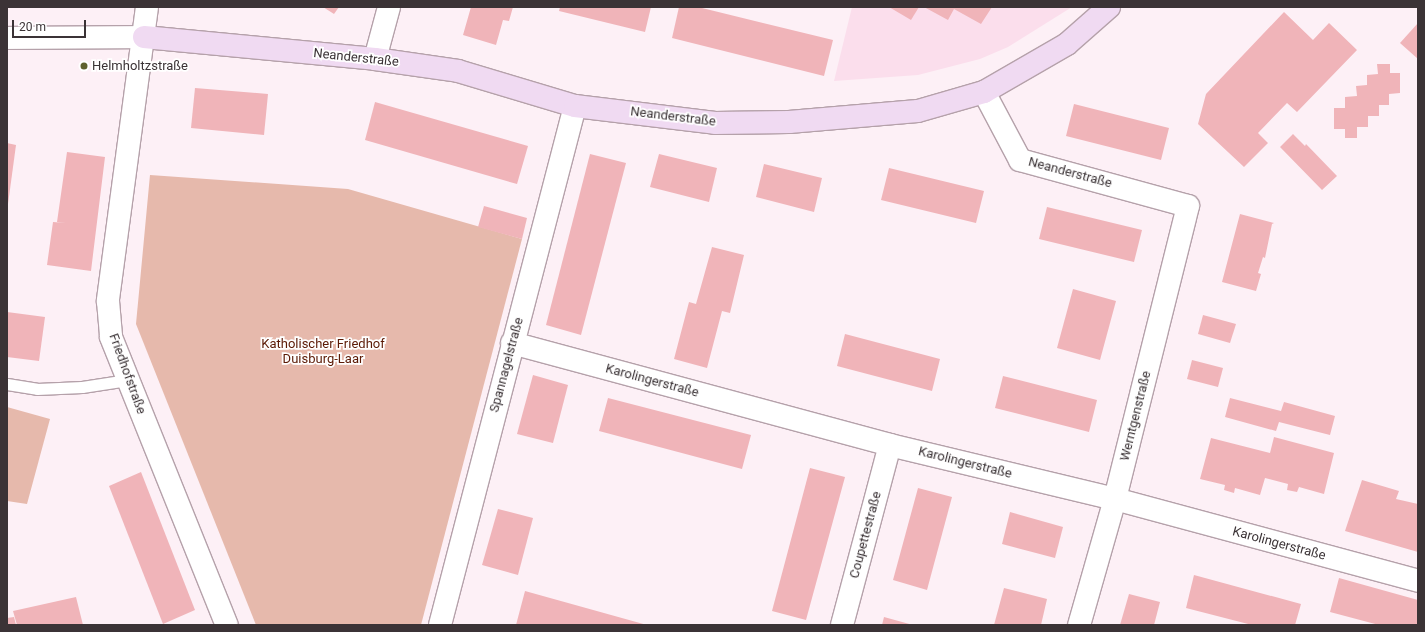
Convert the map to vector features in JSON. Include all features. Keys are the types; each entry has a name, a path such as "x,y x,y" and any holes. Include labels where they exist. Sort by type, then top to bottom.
{"street":[{"path":"7,38 144,37 147,7"},
{"path":"375,59 390,7"},
{"path":"984,92 1067,44 1109,7"},
{"name":"Neanderstraße","path":"144,37 375,59 458,71 575,106 715,123 790,122 918,111 984,92 1020,160 1188,206"},
{"name":"Friedhofstraße","path":"144,37 108,301 111,337 127,380 227,625"},
{"name":"Spannagelstraße","path":"440,625 512,343 575,106"},
{"name":"Werntgenstraße","path":"1079,625 1114,499 1188,206"},
{"name":"Karolingerstraße","path":"512,343 890,445 1114,499 1418,581"},
{"name":"Coupettestraße","path":"842,625 890,445"}],"lane":[{"path":"7,384 37,389 82,387 127,380"}],"shaded area":[{"path":"852,7 1072,7 1008,47 980,59 918,75 834,81"}],"green space":[{"name":"Katholischer Friedhof Duisburg-Laar","path":"150,175 348,189 522,239 421,625 256,625 136,324"},
{"path":"7,407 50,419 27,504 7,501"}],"building":[{"path":"323,7 339,7 334,14"},
{"path":"471,7 513,7 509,21 503,20 496,45 463,35"},
{"path":"560,7 651,7 645,32 559,11"},
{"path":"679,7 698,7 833,40 824,76 672,38"},
{"path":"889,7 919,7 911,20"},
{"path":"924,7 992,7 981,24 954,9 948,20"},
{"path":"1284,12 1313,40 1329,23 1357,50 1297,112 1287,103 1258,133 1268,143 1244,167 1198,124 1206,94"},
{"path":"1418,23 1418,59 1400,43"},
{"path":"1377,64 1390,64 1390,73 1400,73 1400,93 1389,94 1389,105 1379,105 1379,116 1368,116 1368,127 1357,127 1357,138 1345,138 1345,129 1334,129 1334,108 1345,108 1345,97 1357,96 1356,86 1367,85 1367,75 1378,74"},
{"path":"195,88 268,94 264,135 191,128"},
{"path":"375,102 528,146 517,184 365,140"},
{"path":"1074,104 1169,128 1161,160 1066,136"},
{"path":"1293,134 1305,146 1306,144 1337,176 1322,190 1280,147"},
{"path":"7,143 16,145 8,204 7,204"},
{"path":"67,152 105,157 91,271 47,265 53,222 66,223 57,222"},
{"path":"590,154 626,163 581,335 546,325"},
{"path":"659,154 717,168 709,202 650,187"},
{"path":"764,164 822,178 814,212 756,197"},
{"path":"889,168 984,191 976,223 881,200"},
{"path":"484,206 527,218 522,239 478,227"},
{"path":"1047,207 1142,230 1134,262 1039,239"},
{"path":"1240,214 1274,223 1272,224 1265,258 1263,257 1258,273 1261,274 1256,291 1222,282"},
{"path":"712,247 744,255 730,313 722,311 707,368 674,359 689,302 696,304"},
{"path":"1073,289 1116,301 1100,360 1057,348"},
{"path":"7,312 45,317 39,361 7,357"},
{"path":"1203,315 1236,324 1230,343 1198,334"},
{"path":"845,334 940,359 932,391 837,366"},
{"path":"1192,360 1223,368 1218,387 1187,379"},
{"path":"533,375 568,385 553,443 517,434"},
{"path":"1003,376 1097,400 1089,432 995,408"},
{"path":"608,398 751,435 742,469 599,431"},
{"path":"1230,398 1281,411 1284,402 1335,416 1330,435 1279,422 1276,431 1225,417"},
{"path":"1274,437 1334,453 1324,494 1299,487 1297,492 1287,490 1288,484 1265,478 1260,495 1235,488 1234,493 1224,490 1225,485 1200,479 1211,438 1270,453"},
{"path":"810,468 845,477 806,620 772,611"},
{"path":"141,472 195,610 163,624 109,486"},
{"path":"1362,480 1399,491 1396,499 1418,504 1418,552 1345,531"},
{"path":"918,488 952,497 927,590 893,580"},
{"path":"498,509 533,518 518,575 482,565"},
{"path":"1010,512 1063,527 1055,558 1002,544"},
{"path":"1194,575 1301,604 1295,625 1252,625 1186,608"},
{"path":"1339,578 1418,600 1418,625 1379,625 1330,612"},
{"path":"1004,588 1047,599 1041,625 994,625"},
{"path":"525,591 647,625 516,625"},
{"path":"1129,594 1160,602 1154,625 1120,625"},
{"path":"76,597 83,625 17,625 13,611"},
{"path":"14,617 16,625 7,625 7,618"},
{"path":"884,617 913,625 882,625"}],"place":[{"name":"Helmholtzstraße","path":"84,66"}]}
